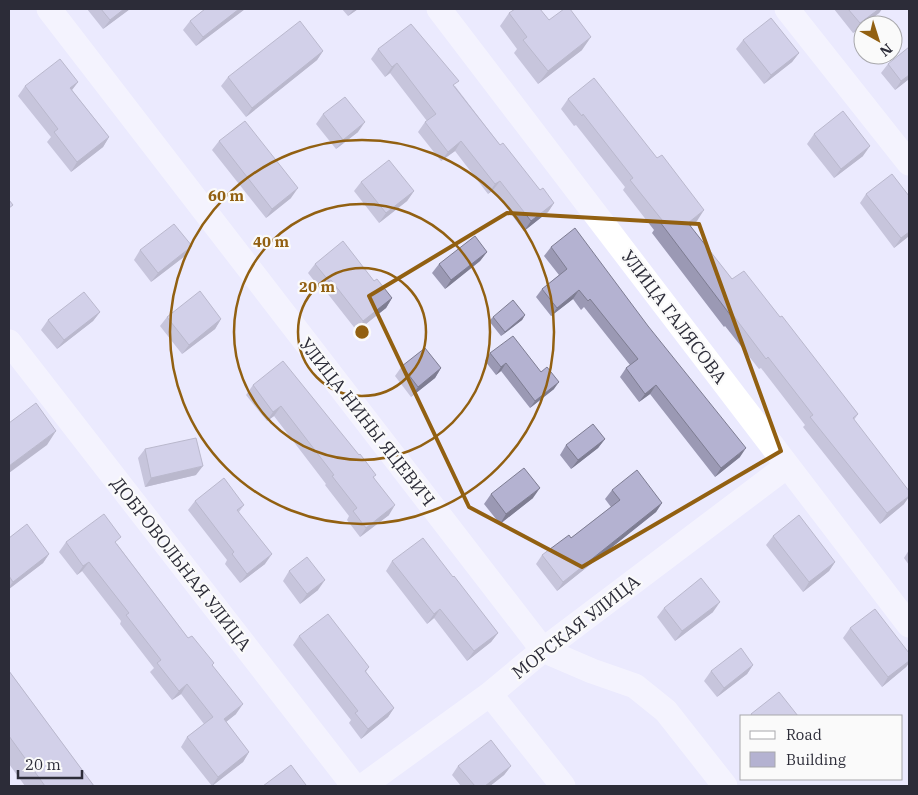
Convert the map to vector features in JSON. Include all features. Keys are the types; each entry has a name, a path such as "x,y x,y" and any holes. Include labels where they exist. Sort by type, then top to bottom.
{"street":[{"name":"УЛИЦА НИНЫ ЯЦЕВИЧ","path":"49,9 543,650 592,671 635,686 666,711 725,786"},
{"name":"УЛИЦА ГАЛЯСОВА","path":"439,9 909,625"},
{"path":"787,9 909,163"},
{"name":"ДОБРОВОЛЬНАЯ УЛИЦА","path":"12,354 354,786"},
{"name":"МОРСКАЯ УЛИЦА","path":"363,786 490,694 543,650 787,466"},
{"path":"490,694 563,786"}],"highlighted area":[{"path":"507,213 699,224 781,451 582,567 469,507 369,296"}],"building":[{"path":"101,9 124,9 110,20"},
{"path":"205,9 239,9 203,37 190,21"},
{"path":"515,9 540,9 549,20 564,9 570,9 591,37 548,71 523,40 527,37 509,13"},
{"path":"848,9 879,9 871,15 853,15"},
{"path":"771,18 799,53 771,75 743,40"},
{"path":"300,21 323,51 252,108 228,77"},
{"path":"411,24 459,81 453,85 500,145 503,143 540,190 543,188 554,203 531,221 500,181 495,184 461,141 448,152 425,122 436,114 397,63 392,67 378,49"},
{"path":"909,47 909,75 901,81 889,65 903,65 903,52"},
{"path":"60,59 78,82 70,88 109,137 77,162 54,132 58,129 25,86"},
{"path":"594,78 657,158 662,155 704,210 688,223 732,279 744,271 780,317 782,316 858,414 853,418 909,491 909,496 887,513 810,417 813,415 768,357 766,359 733,315 731,316 660,222 662,220 630,180 633,178 583,114 582,116 568,99"},
{"path":"345,97 365,122 343,140 323,114"},
{"path":"843,111 870,146 841,169 814,134"},
{"path":"245,121 298,188 272,209 219,141"},
{"path":"389,160 414,191 386,213 361,182"},
{"path":"892,174 909,196 909,232 901,238 866,194"},
{"path":"9,200 13,205 9,208"},
{"path":"174,224 192,246 158,273 140,250"},
{"path":"575,228 648,326 746,448 721,468 656,385 645,394 626,368 638,359 590,299 588,301 579,290 557,308 542,289 567,269 551,247"},
{"path":"475,236 487,252 451,280 439,264"},
{"path":"343,241 374,281 377,279 392,298 363,321 331,280 329,281 315,264"},
{"path":"200,291 221,319 189,345 167,317"},
{"path":"84,292 100,312 64,340 48,320"},
{"path":"513,300 525,315 505,332 493,317"},
{"path":"513,336 541,372 547,367 559,382 535,401 506,363 501,367 490,353"},
{"path":"425,348 441,368 418,387 402,366"},
{"path":"283,361 360,454 376,475 373,477 395,505 366,528 353,511 357,508 281,406 273,412 253,385"},
{"path":"36,403 56,431 9,466 9,423"},
{"path":"593,424 605,439 578,460 566,445"},
{"path":"196,438 203,466 151,478 145,449"},
{"path":"524,468 540,488 506,514 491,494"},
{"path":"637,470 662,503 563,582 542,555 569,535 571,538 620,500 612,490"},
{"path":"224,478 244,505 237,510 272,554 247,574 232,554 234,552 195,501"},
{"path":"104,514 121,537 115,542 188,638 192,636 214,663 212,665 243,704 224,719 249,752 218,777 187,737 213,717 187,684 179,691 157,663 161,660 126,615 129,613 89,562 83,566 66,542"},
{"path":"799,515 835,562 809,582 773,536"},
{"path":"27,524 49,554 13,582 9,576 9,538"},
{"path":"423,538 498,633 474,651 440,609 434,614 392,561"},
{"path":"307,557 325,580 307,594 289,571"},
{"path":"701,578 720,602 682,631 664,608"},
{"path":"875,609 909,653 909,661 888,677 850,628"},
{"path":"328,614 369,667 365,671 394,708 368,729 355,713 358,711 299,636"},
{"path":"741,648 753,665 724,688 711,671"},
{"path":"9,671 94,786 45,786 9,736"},
{"path":"779,692 797,715 752,715"},
{"path":"491,740 511,766 485,786 475,786 458,766"},
{"path":"291,765 306,785 263,786"}]}
